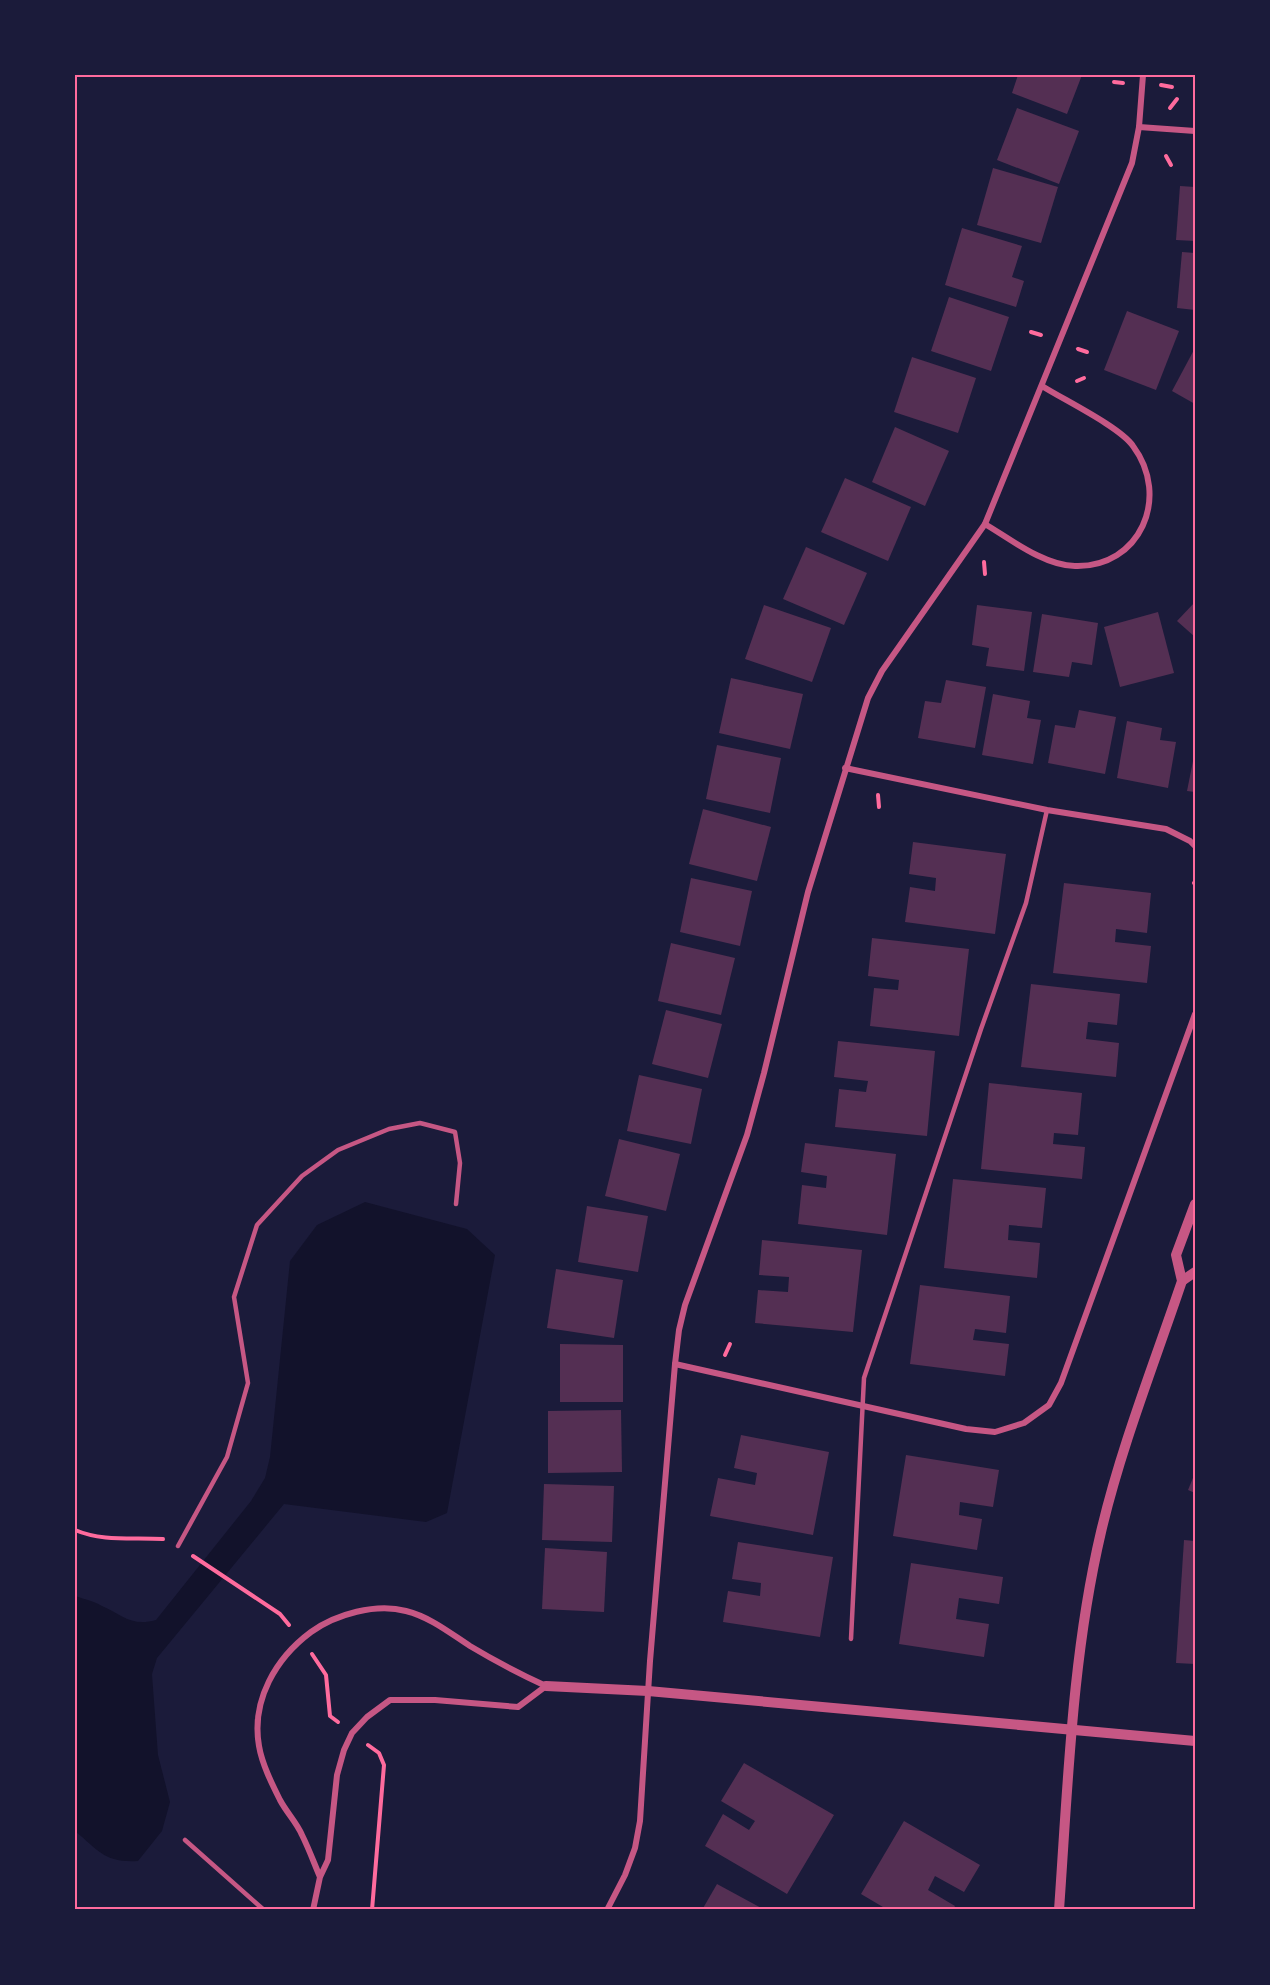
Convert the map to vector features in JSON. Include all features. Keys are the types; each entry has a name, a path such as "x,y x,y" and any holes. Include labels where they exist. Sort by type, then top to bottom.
{"street":[{"path":"607,1910 626,1875 635,1848 640,1821 648,1691 675,1364 685,1305 747,1135 808,892 868,698 882,671 984,524 1132,164 1139,127 1143,75"},
{"path":"1139,127 1195,132"},
{"path":"984,524 1050,562 1074,566 1099,564 1121,553 1138,535 1149,513 1151,488 1145,464 1132,444 1042,386"},
{"path":"845,768 1047,810 1166,829 1195,846"},
{"path":"675,1364 966,1429 995,1432 1024,1423 1049,1405 1061,1383 1195,1014"},
{"path":"1059,1910 1072,1730 1081,1644 1101,1532 1122,1458 1182,1281 1176,1255 1195,1204"},
{"path":"1182,1281 1195,1272"},
{"path":"320,1877 302,1833 281,1802 264,1764 258,1744 261,1698 269,1677 281,1662 301,1640 320,1626 347,1615 385,1608 407,1611 438,1625 508,1669 546,1686 648,1691 1195,1741"},
{"path":"313,1910 320,1877 328,1860 337,1775 344,1750 352,1733 367,1717 390,1700 435,1700 518,1707 546,1686"}],"lane":[{"path":"851,1639 864,1378 981,1029 1026,903 1047,810"},
{"path":"178,1546 227,1457 248,1383 234,1297 257,1225 302,1176 338,1150 389,1129 420,1123 455,1132 460,1163 456,1204"},
{"path":"185,1840 264,1910"}],"path":[{"path":"1114,82 1123,83"},
{"path":"1159,85 1172,87"},
{"path":"1170,108 1177,99"},
{"path":"1166,156 1171,165"},
{"path":"1031,332 1041,335"},
{"path":"1075,347 1087,352"},
{"path":"1077,381 1084,378"},
{"path":"984,562 985,574"},
{"path":"878,795 879,807"},
{"path":"724,1356 730,1344"},
{"path":"75,1530 84,1534 113,1539 166,1539 238,1587"}],"shaded area":[{"path":"365,1202 467,1229 495,1255 447,1513 426,1522 284,1504 157,1658 152,1674 158,1755 170,1802 162,1831 138,1861 110,1858 75,1831 75,1596 96,1603 133,1621 156,1620 251,1501 265,1478 270,1457 290,1261 317,1225"}],"building":[{"path":"1018,75 1082,75 1067,114 1012,93"},
{"path":"1017,108 1079,131 1059,184 997,160"},
{"path":"993,168 1058,187 1041,243 977,225"},
{"path":"1180,186 1195,187 1195,241 1176,240"},
{"path":"962,228 1022,246 1012,277 1024,281 1016,307 945,285"},
{"path":"1182,252 1195,253 1195,310 1177,308"},
{"path":"949,297 1009,317 991,371 931,351"},
{"path":"1127,311 1179,331 1156,390 1104,370"},
{"path":"1195,348 1195,404 1172,391"},
{"path":"912,357 976,378 958,433 894,412"},
{"path":"895,427 949,451 925,506 872,482"},
{"path":"845,478 911,507 888,561 821,532"},
{"path":"806,547 867,573 844,625 783,599"},
{"path":"1195,602 1195,637 1177,621"},
{"path":"764,605 831,628 812,682 745,659"},
{"path":"977,605 1032,612 1024,671 986,666 989,648 972,645"},
{"path":"1158,612 1174,673 1120,687 1104,627"},
{"path":"1042,614 1098,623 1092,665 1072,662 1069,677 1033,672"},
{"path":"731,678 803,694 790,749 719,733"},
{"path":"946,680 986,687 975,748 918,738 925,701 941,703"},
{"path":"993,694 1030,701 1027,718 1041,720 1033,764 982,755"},
{"path":"1079,710 1116,717 1105,774 1048,763 1055,725 1075,728"},
{"path":"1127,721 1162,728 1160,740 1176,742 1168,788 1117,778"},
{"path":"717,745 781,758 770,813 706,799"},
{"path":"1195,756 1195,792 1187,791"},
{"path":"703,809 771,827 757,881 689,864"},
{"path":"913,842 1006,854 995,934 905,922 910,887 935,891 936,878 909,874"},
{"path":"691,878 752,891 740,946 680,932"},
{"path":"1064,883 1151,893 1147,933 1116,929 1115,942 1151,946 1147,983 1053,973"},
{"path":"872,938 969,949 959,1036 870,1026 874,988 898,990 899,980 868,976"},
{"path":"671,943 735,958 721,1015 658,1001"},
{"path":"1031,984 1120,994 1117,1025 1088,1022 1086,1039 1119,1043 1116,1077 1021,1067"},
{"path":"666,1010 722,1024 708,1078 652,1064"},
{"path":"838,1041 935,1051 927,1136 835,1127 839,1089 866,1092 868,1081 834,1077"},
{"path":"639,1075 702,1089 691,1144 627,1131"},
{"path":"989,1083 1082,1093 1078,1135 1054,1133 1053,1144 1085,1147 1082,1179 981,1169"},
{"path":"619,1139 680,1154 666,1211 605,1196"},
{"path":"805,1143 896,1154 887,1235 798,1224 802,1185 826,1188 827,1176 801,1172"},
{"path":"953,1179 1046,1188 1042,1228 1009,1225 1008,1240 1040,1243 1037,1278 944,1268"},
{"path":"587,1206 648,1216 638,1272 578,1262"},
{"path":"762,1240 862,1250 853,1332 755,1323 758,1290 788,1292 789,1277 759,1275"},
{"path":"556,1269 623,1280 614,1338 547,1328"},
{"path":"920,1285 1010,1296 1006,1333 975,1329 973,1340 1009,1344 1005,1376 910,1364"},
{"path":"560,1344 623,1345 623,1402 560,1402"},
{"path":"621,1410 622,1472 548,1473 548,1411"},
{"path":"741,1435 829,1452 813,1535 710,1516 718,1478 755,1485 757,1473 734,1468"},
{"path":"906,1455 999,1470 993,1507 960,1502 959,1515 982,1519 977,1550 893,1536"},
{"path":"1195,1473 1195,1493 1188,1490"},
{"path":"544,1484 614,1486 612,1542 542,1540"},
{"path":"1184,1540 1195,1541 1195,1664 1176,1663"},
{"path":"738,1542 833,1557 820,1637 723,1622 728,1591 760,1596 761,1583 732,1579"},
{"path":"545,1548 607,1552 604,1612 542,1609"},
{"path":"911,1563 1003,1577 999,1604 959,1598 956,1619 989,1624 984,1657 899,1644"},
{"path":"744,1763 834,1815 787,1894 705,1846 723,1814 749,1830 755,1821 721,1801"},
{"path":"904,1821 980,1865 964,1892 935,1876 928,1890 955,1906 953,1910 888,1910 861,1894"},
{"path":"717,1884 765,1910 702,1910"}]}
